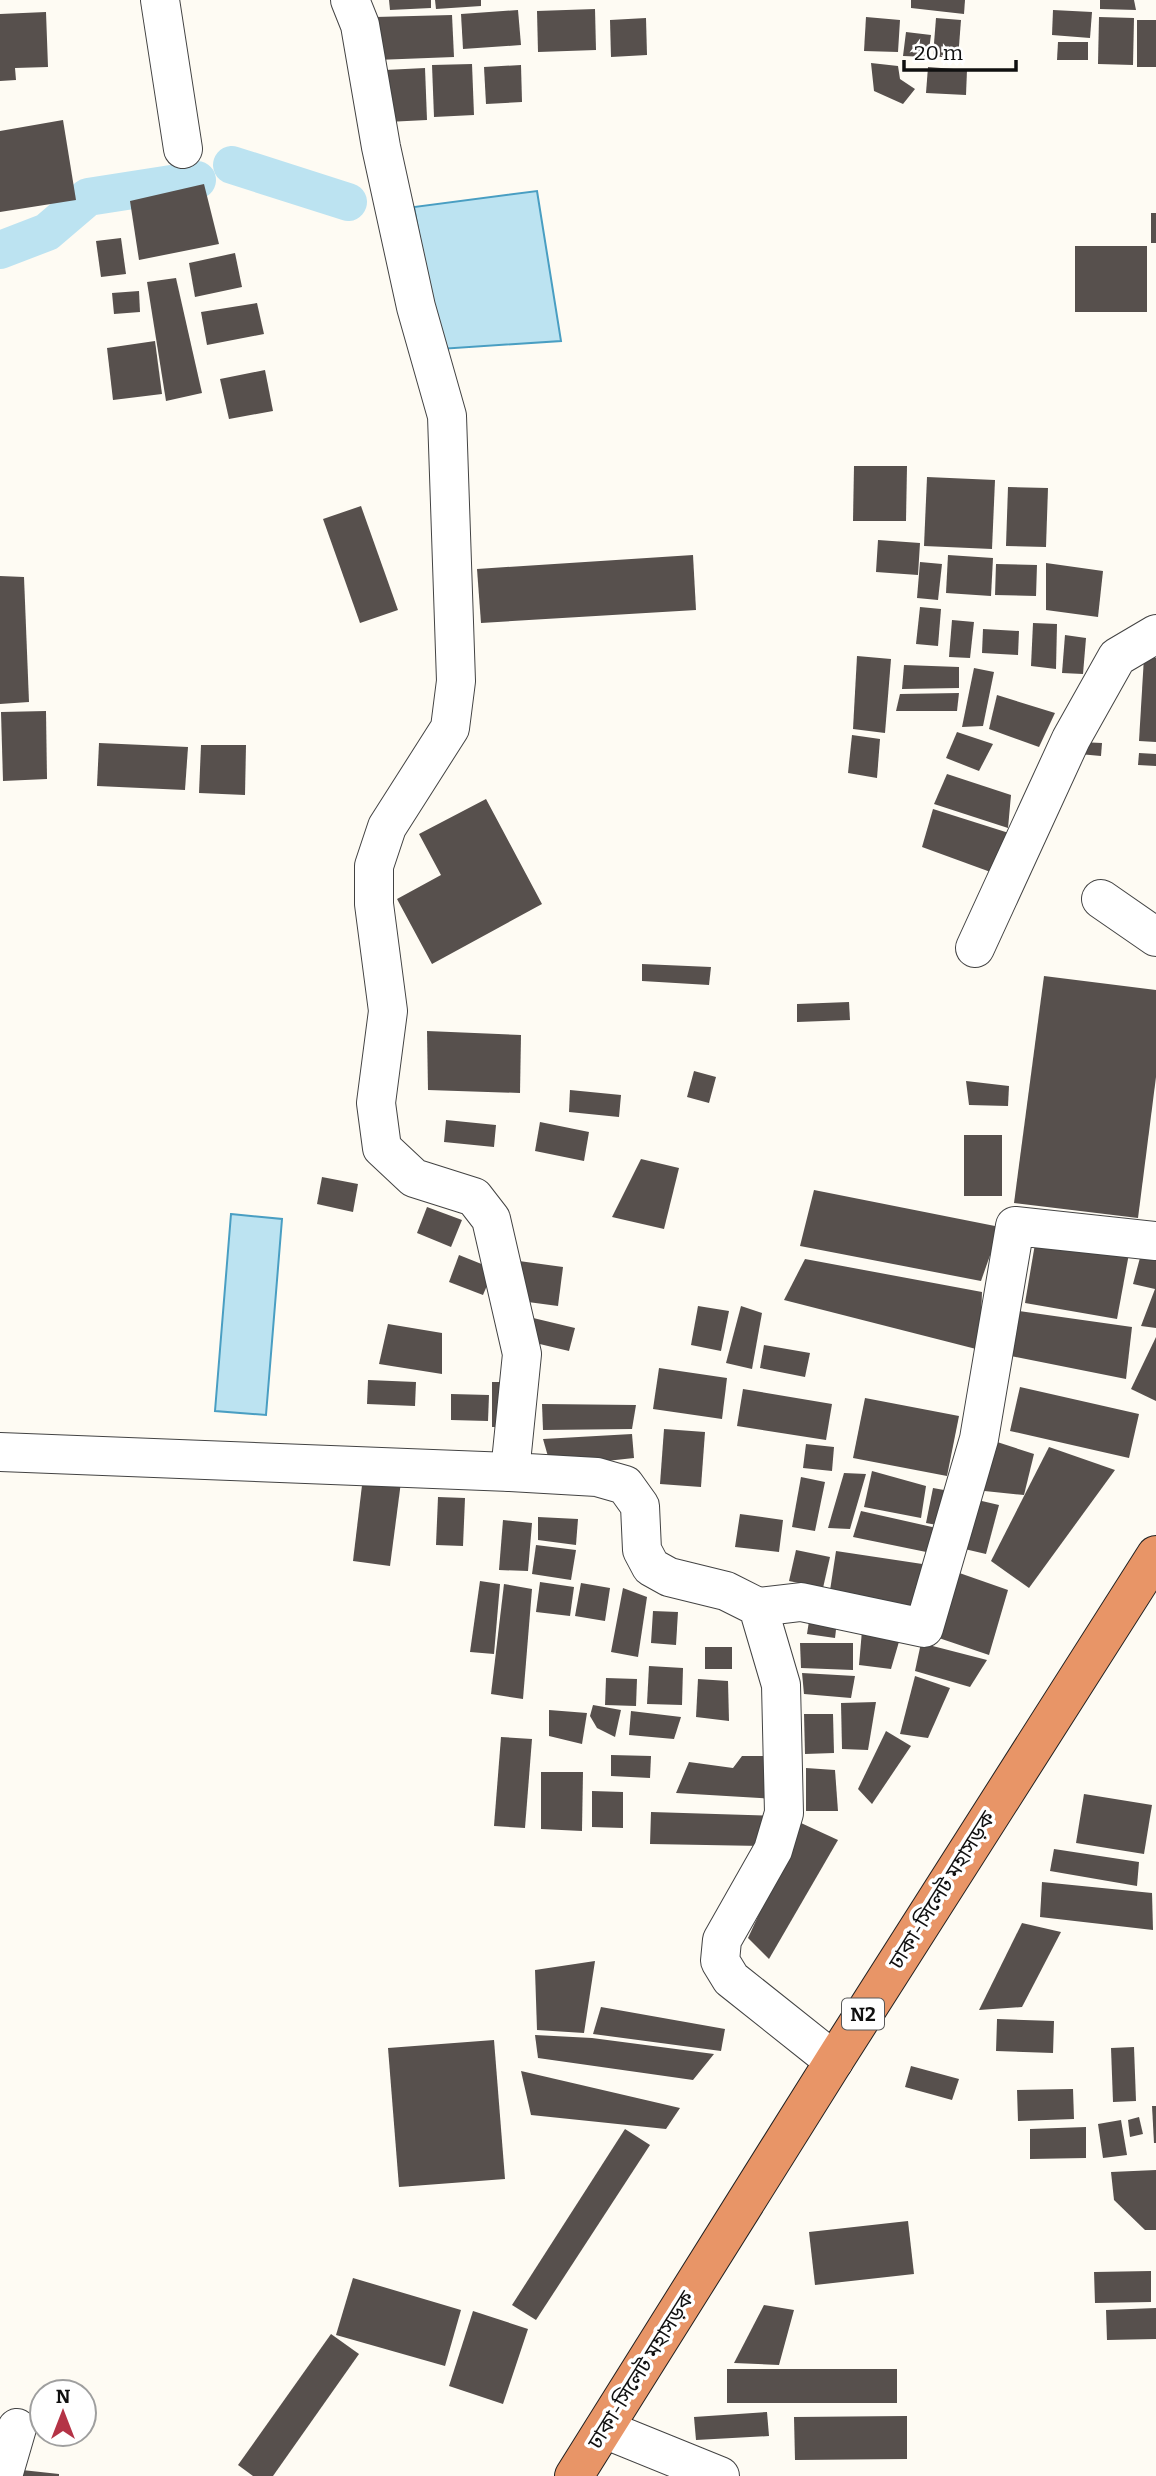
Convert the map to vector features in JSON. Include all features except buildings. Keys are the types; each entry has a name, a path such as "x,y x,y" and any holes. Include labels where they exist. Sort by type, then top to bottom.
{"highway":[{"name":"ঢাকা-সিলেট মহাসড়ক","path":"574,2476 1156,1555"}],"street":[{"path":"160,0 183,149"},
{"path":"350,0 360,24 382,148 416,307 447,416 456,681 450,727 387,827 374,866 374,904 388,1011 376,1103 382,1148 414,1178 474,1197 491,1219 522,1354 510,1472"},
{"path":"975,948 1071,739 1117,656 1156,634"},
{"path":"1101,899 1156,937"},
{"path":"0,1452 597,1477 625,1486 640,1506 642,1550 651,1567 669,1577 726,1591 758,1606 801,1602 924,1628 979,1438 1015,1226 1156,1241"},
{"path":"758,1606 781,1685 784,1813 773,1850 722,1940 720,1961 731,1979 834,2061"},
{"path":"2,2476 17,2428"},
{"path":"604,2429 720,2476"}],"water":[{"path":"537,191 561,341 440,349 414,207"},
{"path":"231,1214 282,1219 266,1415 215,1411"}],"waterway":[{"path":"232,165 348,202"},
{"path":"0,250 47,232 88,197 197,180"}]}
